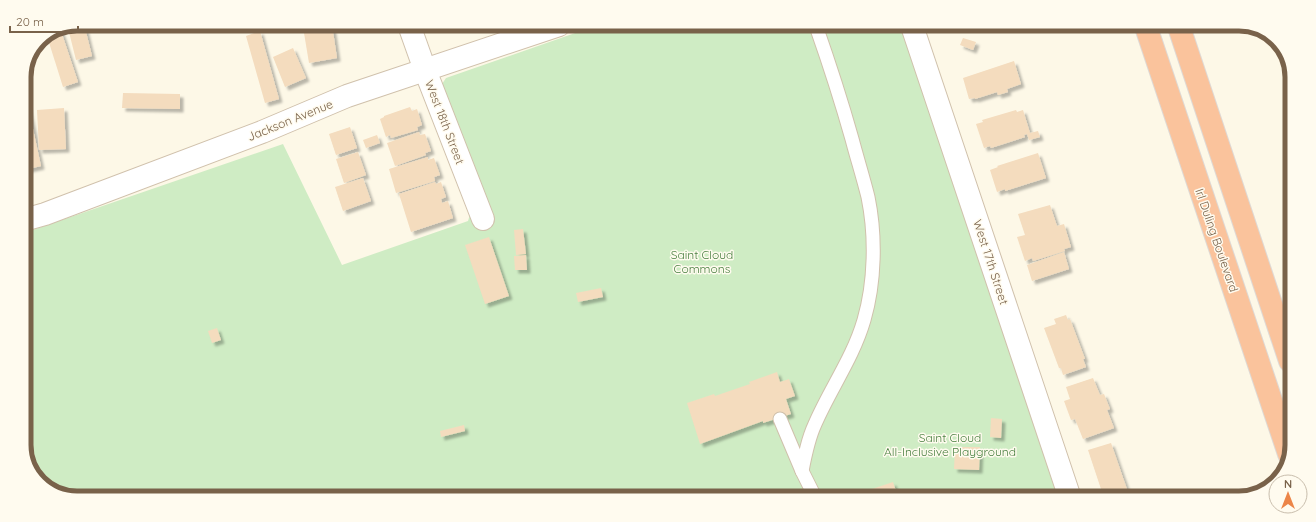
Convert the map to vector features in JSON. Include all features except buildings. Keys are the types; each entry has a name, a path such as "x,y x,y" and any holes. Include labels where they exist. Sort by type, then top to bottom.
{"highway":[{"name":"Irl Duling Boulevard","path":"1147,31 1285,442"},
{"path":"1179,31 1285,346"},
{"path":"1192,31 1209,118"}],"street":[{"name":"West 18th Street","path":"411,31 482,219"},
{"name":"Jackson Avenue","path":"31,218 262,132 347,96 541,31"},
{"name":"West 17th Street","path":"914,31 1068,491"}],"lane":[{"path":"802,471 807,448 815,425 852,353 864,321 870,294 873,253 872,220 868,198 834,75 818,31"},
{"path":"780,419 812,491"}],"green space":[{"name":"Saint Cloud Commons","path":"581,31 904,31 1058,491 77,491 62,489 47,480 37,468 33,460 31,448 31,231 283,144 342,265 468,221 479,185 443,89 442,84 446,78"}],"park label":[{"name":"Saint Cloud All-Inclusive Playground","path":"950,444"}]}
